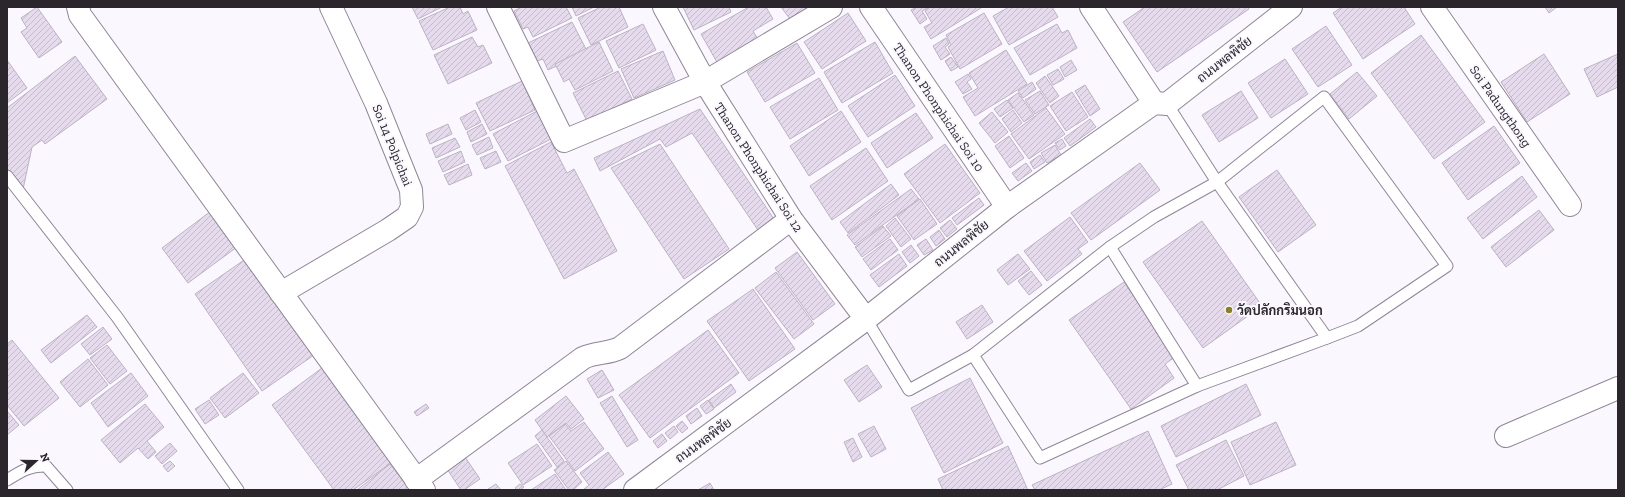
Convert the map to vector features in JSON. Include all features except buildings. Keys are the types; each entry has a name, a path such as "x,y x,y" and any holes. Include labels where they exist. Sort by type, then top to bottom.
{"street":[{"path":"78,7 80,15 420,485 582,358 594,353 612,352 620,348 791,219"},
{"name":"Soi 14 Polpichai","path":"281,293 388,230 407,217 412,207 411,190 406,176 376,103 331,7"},
{"path":"498,7 564,141 704,82 831,7"},
{"name":"Thanon Phonphichai Soi 12","path":"664,7 704,82 791,219 866,319"},
{"name":"Thanon Phonphichai Soi 10","path":"871,7 1007,207"},
{"path":"1091,7 1160,104"},
{"name":"ถนนพลพิชัย","path":"635,490 866,319 1007,207 1160,104 1291,7"},
{"name":"Soi Padungthong","path":"1432,7 1570,205"},
{"path":"1506,436 1618,388"}],"lane":[{"path":"866,319 909,390 972,355 1110,247 1154,217 1217,182 1324,97 1447,266 1358,326 1197,386 1040,458 972,355"},
{"path":"1160,104 1327,338"},
{"path":"7,176 117,317 238,490"},
{"path":"1110,247 1197,386"},
{"path":"7,480 27,468 36,465 46,466 67,490"}],"place":[{"name":"วัดปลักกริมนอก","path":"1229,310"}]}
